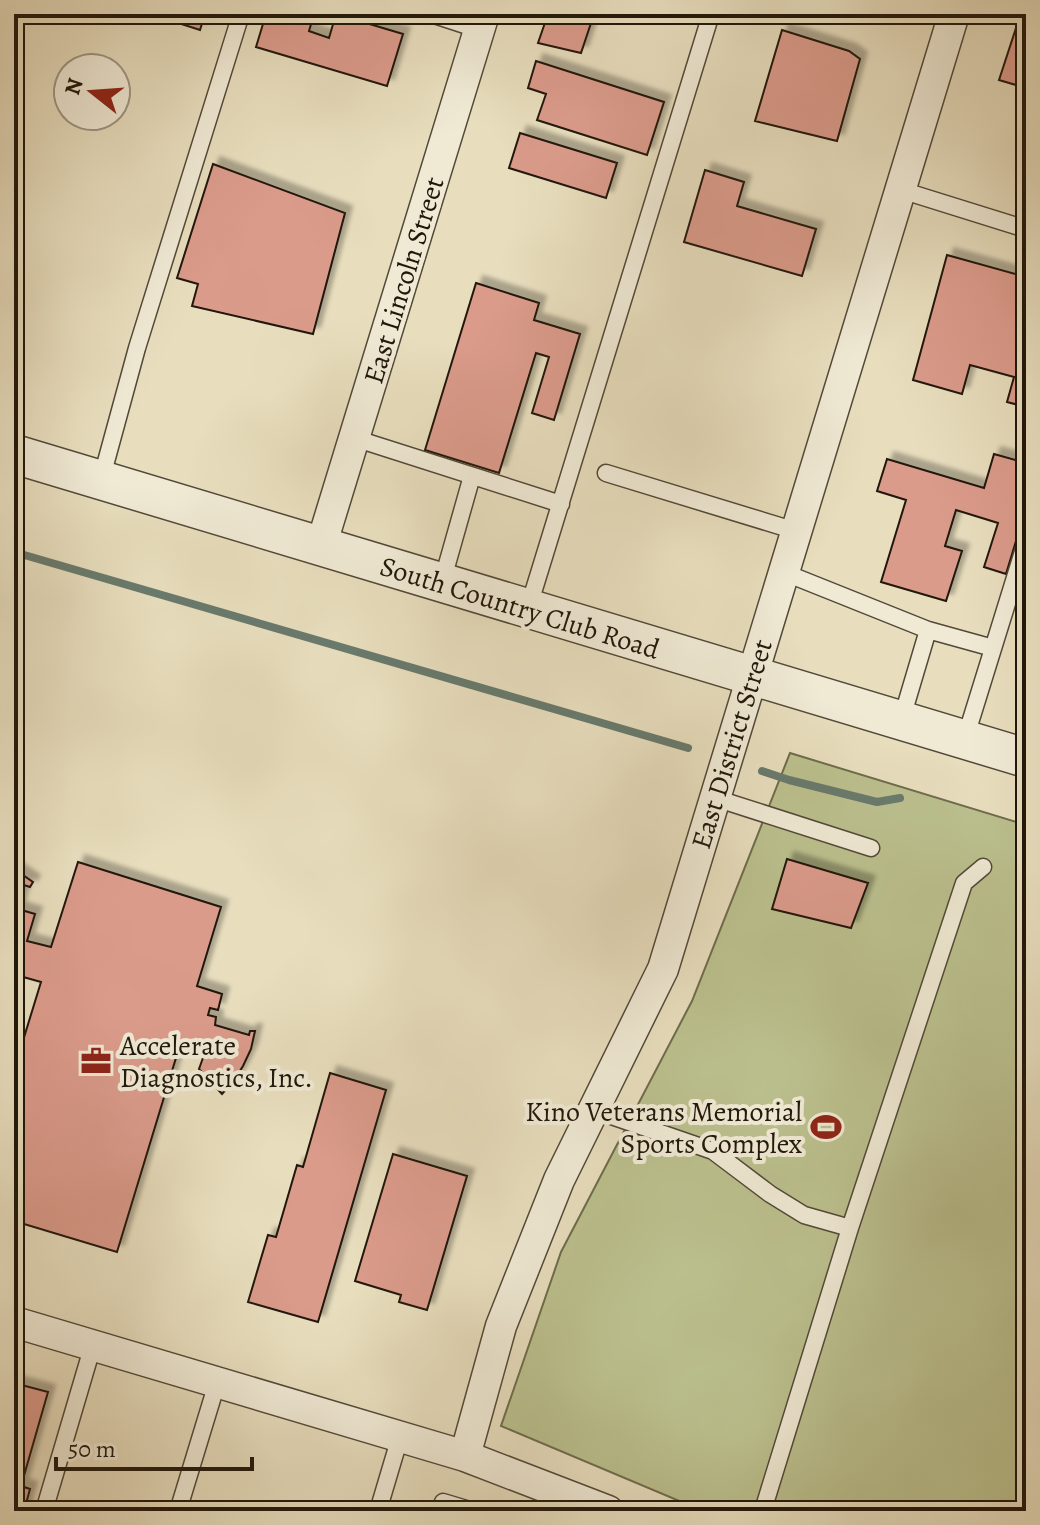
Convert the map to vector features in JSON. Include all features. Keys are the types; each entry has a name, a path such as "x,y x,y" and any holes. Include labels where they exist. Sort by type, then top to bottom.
{"street":[{"name":"East District Street","path":"465,1456 501,1326 559,1180 663,969 954,14"},
{"name":"East Lincoln Street","path":"321,546 482,22"},
{"name":"South Country Club Road","path":"14,454 1026,758"},
{"path":"14,1322 465,1456 608,1511"}],"lane":[{"path":"101,480 138,344 241,14"},
{"path":"431,14 482,22"},
{"path":"528,609 711,14"},
{"path":"901,190 1026,229"},
{"path":"354,438 561,504"},
{"path":"606,473 796,531"},
{"path":"442,583 472,476"},
{"path":"965,739 1026,542"},
{"path":"783,572 928,630 993,648"},
{"path":"901,721 928,630"},
{"path":"715,798 871,848"},
{"path":"764,1507 850,1228 964,883 983,867"},
{"path":"594,1110 713,1151 804,1215 850,1228"},
{"path":"44,1511 93,1345"},
{"path":"178,1511 217,1383"},
{"path":"378,1511 400,1437"},
{"path":"443,1502 473,1511"}],"green space":[{"name":"Kino Veterans Memorial Sports Complex","path":"790,753 1026,825 1026,1511 703,1511 501,1426 561,1252 692,1001"}],"building":[{"path":"150,14 205,14 200,30"},
{"path":"266,14 314,14 309,31 329,38 336,14 403,34 387,86 256,47"},
{"path":"548,14 571,14 592,20 581,53 538,43"},
{"path":"1017,25 1026,27 1026,88 999,80"},
{"path":"782,30 849,51 860,59 837,141 755,121"},
{"path":"536,61 664,102 647,155 537,120 546,94 528,88"},
{"path":"520,133 617,163 606,198 509,168"},
{"path":"213,164 345,213 313,334 192,306 198,284 177,278"},
{"path":"705,170 744,182 737,206 816,229 802,276 684,242"},
{"path":"947,255 1026,277 1026,407 1007,402 1014,377 970,365 962,394 913,380"},
{"path":"476,283 539,303 534,320 580,334 554,420 532,413 549,357 536,353 499,473 425,450"},
{"path":"994,454 1026,463 1026,508 1006,574 984,567 998,523 956,510 945,546 962,551 946,601 881,582 906,500 877,491 887,459 984,488"},
{"path":"1026,630 1026,652 1020,650"},
{"path":"787,859 868,883 851,928 772,909"},
{"name":"Accelerate Diagnostics, Inc.","path":"78,862 221,907 197,986 222,994 218,1010 210,1008 208,1015 216,1017 215,1025 249,1035 250,1031 255,1031 243,1066 222,1094 199,1069 204,1055 179,1048 117,1252 14,1221 14,1070 41,982 16,975 14,982 14,869 33,882 30,887 24,885 18,909 35,914 27,941 51,947"},
{"path":"330,1073 386,1090 318,1322 248,1302 268,1235 276,1237 297,1165 303,1167"},
{"path":"393,1154 467,1176 427,1310 399,1302 401,1295 355,1281"},
{"path":"14,1383 48,1392 21,1486 30,1489 24,1511 14,1511"}],"waterway":[{"path":"14,552 688,748"},
{"path":"762,771 877,802 900,798"}],"place":[{"name":"Accelerate Diagnostics, Inc.","path":"96,1061"},
{"name":"Kino Veterans Memorial Sports Complex","path":"826,1127"}]}
